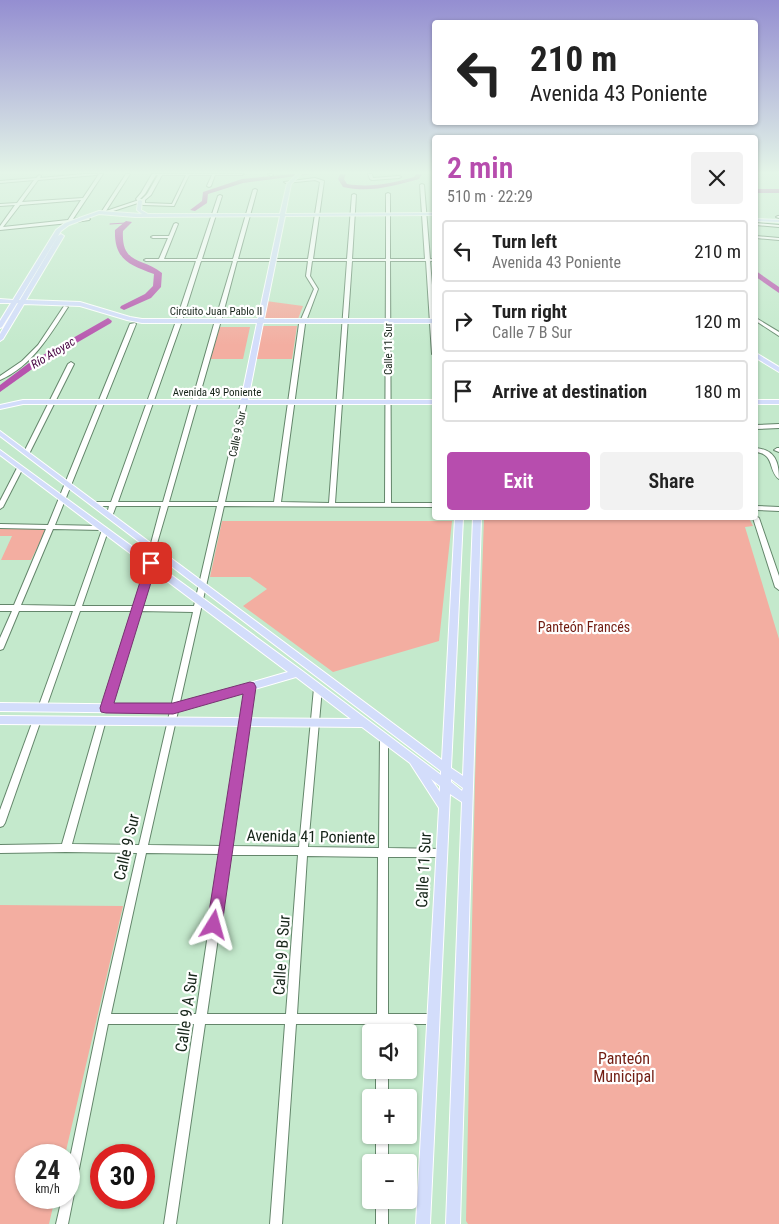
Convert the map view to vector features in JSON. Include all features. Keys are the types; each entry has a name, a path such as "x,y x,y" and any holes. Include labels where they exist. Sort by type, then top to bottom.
{"main road":[{"path":"0,326 51,242 61,231"},
{"path":"0,339 64,231"},
{"name":"Calle 9 Sur","path":"242,402 277,231"},
{"path":"51,242 58,241"},
{"name":"Circuito Juan Pablo II","path":"0,303 80,304 135,321 178,323"},
{"name":"Circuito Juan Pablo II","path":"23,303 82,309 133,324 432,323"},
{"path":"758,355 779,370"},
{"name":"Avenida 49 Poniente","path":"0,406 16,403 51,402 432,402"},
{"path":"758,402 779,402"},
{"path":"0,433 97,504 468,786"},
{"path":"0,438 39,471 62,499"},
{"path":"0,446 39,471 68,484"},
{"path":"0,452 467,800"},
{"name":"Calle 11 Sur","path":"422,1224 459,520"},
{"path":"453,1224 477,520"},
{"path":"0,707 173,708 298,673"},
{"path":"0,720 363,723"},
{"path":"410,758 444,807"}],"street":[{"path":"160,260 173,231"},
{"path":"110,514 209,231"},
{"path":"152,547 243,231"},
{"path":"277,504 302,322 316,289 308,276 315,231"},
{"path":"332,504 352,231"},
{"name":"Calle 11 Sur","path":"388,231 388,504"},
{"path":"425,231 432,307"},
{"path":"153,236 170,237"},
{"path":"758,237 779,239"},
{"path":"146,260 432,260"},
{"path":"0,378 28,359 44,340 66,307"},
{"path":"758,320 779,334"},
{"path":"0,647 133,324"},
{"path":"27,452 71,364"},
{"name":"Calle 9 Sur","path":"79,1144 104,1019 170,721 203,584 242,402"},
{"path":"758,427 779,426"},
{"path":"758,450 766,451 770,454 779,477"},
{"path":"0,507 20,468"},
{"path":"97,504 219,506 277,504 432,505"},
{"path":"758,508 779,508"},
{"path":"757,520 778,582"},
{"path":"0,526 103,529 78,608 42,708"},
{"path":"106,708 151,563"},
{"path":"0,608 197,609"},
{"name":"Calle 9 A Sur","path":"170,1224 250,687"},
{"name":"Calle 9 B Sur","path":"276,1224 303,851 318,688"},
{"path":"0,823 37,720"},
{"path":"66,848 102,720"},
{"path":"382,1024 384,738"},
{"name":"Avenida 41 Poniente","path":"0,849 66,848 442,853"},
{"path":"104,1019 433,1019"},
{"path":"62,1224 65,1209"},
{"path":"382,1209 382,1224"}],"green space":[{"path":"266,301 303,306 298,319 265,319 263,317"},
{"path":"262,326 297,326 292,359 255,359"},
{"path":"216,327 250,327 243,359 208,359"},
{"name":"Panteón Municipal","path":"484,520 750,520 753,526 745,527 779,639 779,1224 468,1224 466,1221 475,779"},
{"path":"222,521 452,521 439,641 333,672 243,606 267,589 250,577 210,577"},
{"path":"0,527 44,527 46,530 31,560 1,560 12,536 0,536"},
{"path":"0,905 123,906 68,1144 15,1144 15,1209 52,1209 49,1224 0,1224"}],"waterway":[{"name":"Río Atoyac","path":"119,231 119,246 122,252 136,264 158,273 157,287 148,296 124,308"},
{"name":"Río Atoyac","path":"758,275 779,291"},
{"name":"Río Atoyac","path":"0,389 32,365 108,321"}],"route":[{"path":"151,563 106,708 173,708 250,687 214,925"}],"park label":[{"name":"Panteón Francés","path":"584,627"}]}
